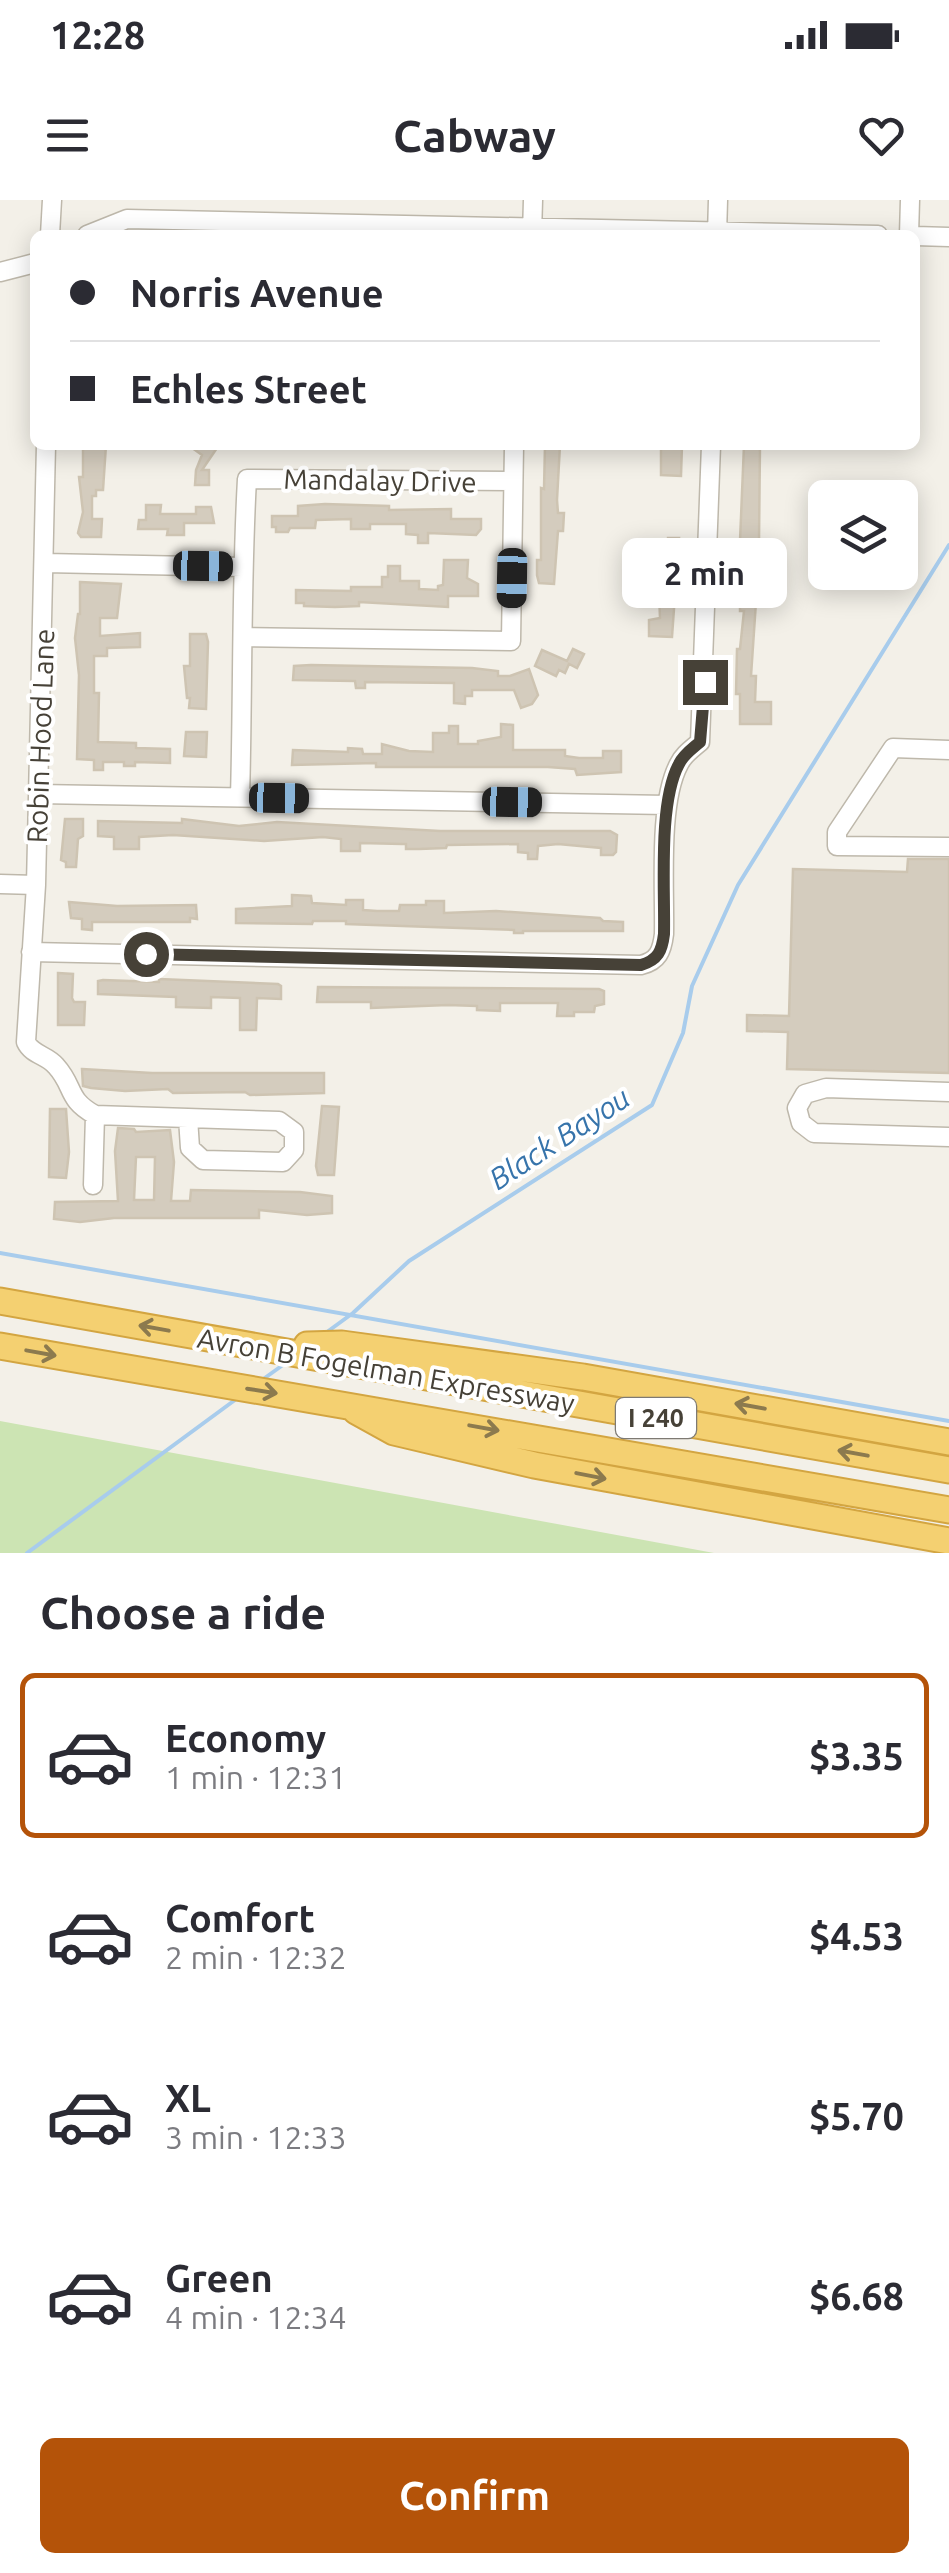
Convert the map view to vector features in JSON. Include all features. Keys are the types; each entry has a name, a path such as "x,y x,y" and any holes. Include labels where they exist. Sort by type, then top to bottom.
{"highway":[{"name":"Avron B Fogelman Expressway","path":"0,1300 250,1345 342,1344 371,1358 949,1470"},
{"name":"Avron B Fogelman Expressway","path":"0,1346 949,1510"},
{"path":"371,1358 583,1377 949,1440"},
{"path":"332,1402 394,1432 470,1451 949,1542"}],"street":[{"path":"50,230 52,200"},
{"path":"532,230 533,200"},
{"path":"717,230 718,200"},
{"path":"910,200 912,230"},
{"path":"100,230 127,220 495,230"},
{"path":"920,235 949,236"},
{"path":"0,272 30,264"},
{"name":"Robin Hood Lane","path":"46,450 36,885 26,1042 30,1049 52,1062 76,1104 95,1115"},
{"path":"244,637 510,642 514,450"},
{"path":"31,952 641,965 653,962 662,950 667,805 672,778 681,758 700,742 711,450"},
{"name":"Mandalay Drive","path":"242,567 247,479 513,481"},
{"path":"46,563 242,567 240,797"},
{"path":"949,750 894,748 837,832 837,846 949,847"},
{"path":"38,794 667,805"},
{"path":"0,884 36,885"},
{"path":"949,1092 826,1088 805,1094 797,1108 801,1124 814,1132 949,1137"},
{"path":"94,1185 95,1115 188,1118 278,1121 294,1132 294,1150 283,1162 203,1160 190,1148 188,1118"}],"green space":[{"path":"0,1421 714,1553 0,1553"}],"building":[{"path":"83,450 106,450 103,490 96,490 96,496 92,496 92,519 102,519 101,537 81,537 78,533 83,512 79,477 83,477"},
{"path":"195,450 216,450 202,470 209,470 209,485 195,485 196,470 202,455"},
{"path":"545,450 560,450 557,500 558,513 564,513 563,531 558,531 554,584 539,583 537,575 537,560 541,560 541,488 544,489"},
{"path":"661,450 682,450 681,476 661,475"},
{"path":"744,450 760,450 759,541 740,541"},
{"path":"146,505 161,505 160,514 196,514 196,507 211,507 214,523 184,523 184,535 167,535 168,529 138,529 139,520 146,520"},
{"path":"298,506 389,506 389,510 451,509 451,519 481,519 481,529 476,535 428,533 428,543 418,543 418,535 406,534 406,524 370,524 370,529 351,529 351,519 316,520 315,528 290,528 288,532 276,532 276,527 272,527 272,516 298,516"},
{"path":"668,538 679,538 672,637 649,636 649,620 660,618 658,568 665,568"},
{"path":"444,560 468,560 467,578 478,584 478,596 448,596 448,607 296,603 296,590 382,587 382,577 388,577 388,566 400,566 400,581 419,581 419,589 438,590 443,585"},
{"path":"740,569 764,573 764,587 757,587 751,676 756,676 755,702 771,702 771,724 740,724 737,649 744,611 740,611"},
{"path":"80,582 121,584 117,618 100,618 100,636 140,633 140,647 107,648 107,656 94,656 94,693 99,693 98,742 170,749 170,763 135,762 135,766 124,766 124,762 103,762 103,770 94,770 94,760 77,759 79,675 75,638"},
{"path":"190,634 206,634 208,642 206,709 189,708 184,666 190,666"},
{"path":"573,649 584,654 577,668 569,664 565,673 559,670 556,676 535,666 542,650 567,661"},
{"path":"294,666 472,668 498,671 498,676 529,669 538,695 532,704 521,708 514,690 472,690 472,696 465,696 465,704 454,703 454,683 365,682 365,688 356,688 355,681 293,680"},
{"path":"501,724 513,725 513,750 565,750 565,756 579,758 603,758 603,751 621,751 621,772 577,775 575,769 548,767 292,765 293,750 348,752 348,748 362,749 363,754 382,754 382,744 433,752 433,733 449,733 449,726 458,726 458,744 478,744 501,737"},
{"path":"186,732 207,732 206,757 184,756"},
{"path":"65,819 83,819 76,867 66,867 61,860"},
{"path":"182,819 239,826 277,822 440,831 610,831 617,835 613,855 601,855 601,848 558,844 538,846 537,859 528,859 528,853 518,852 518,844 406,849 406,844 360,843 360,851 341,851 341,839 323,837 264,841 173,835 139,837 139,849 114,849 114,837 98,836 98,821 182,823"},
{"path":"908,859 949,859 949,1073 787,1069 788,1032 747,1031 747,1015 789,1016 793,869 907,872"},
{"path":"292,895 311,896 312,903 346,905 346,900 363,900 363,910 377,911 399,911 400,905 444,901 444,913 496,911 600,918 623,922 623,931 514,933 346,921 236,923 236,909 292,906"},
{"path":"69,902 196,905 197,919 92,922 92,930 82,929 82,919 71,918"},
{"path":"58,973 73,974 72,998 74,1002 85,1002 84,1025 58,1025"},
{"path":"159,979 278,984 281,999 257,998 256,1030 240,1030 240,998 211,997 211,1008 176,1007 176,997 98,994 98,981"},
{"path":"318,987 599,989 604,991 604,1004 595,1006 594,1012 574,1012 574,1016 557,1016 558,1003 500,1003 500,1011 448,1005 371,1008 371,1002 317,1002"},
{"path":"82,1069 324,1073 324,1093 250,1095 91,1088 83,1086"},
{"path":"322,1106 339,1107 334,1175 318,1175 316,1166"},
{"path":"50,1109 66,1109 66,1178 49,1177"},
{"path":"118,1128 136,1132 170,1130 174,1162 171,1201 190,1201 191,1190 300,1192 332,1196 332,1213 307,1215 259,1210 259,1218 114,1218 80,1222 54,1219 55,1202 118,1201","holes":["136,1157 155,1157 154,1200 134,1200"]}],"waterway":[{"name":"Black Bayou","path":"327,1332 409,1261 652,1105 683,1033 692,986 738,885 949,545"},
{"path":"0,1253 949,1421"},
{"name":"Black Bayou","path":"262,1380 287,1362"},
{"name":"Black Bayou","path":"27,1553 239,1397"}],"route":[{"path":"146,954 641,965 653,962 662,950 664,934 667,805 672,778 681,758 700,742 705,682"}]}
